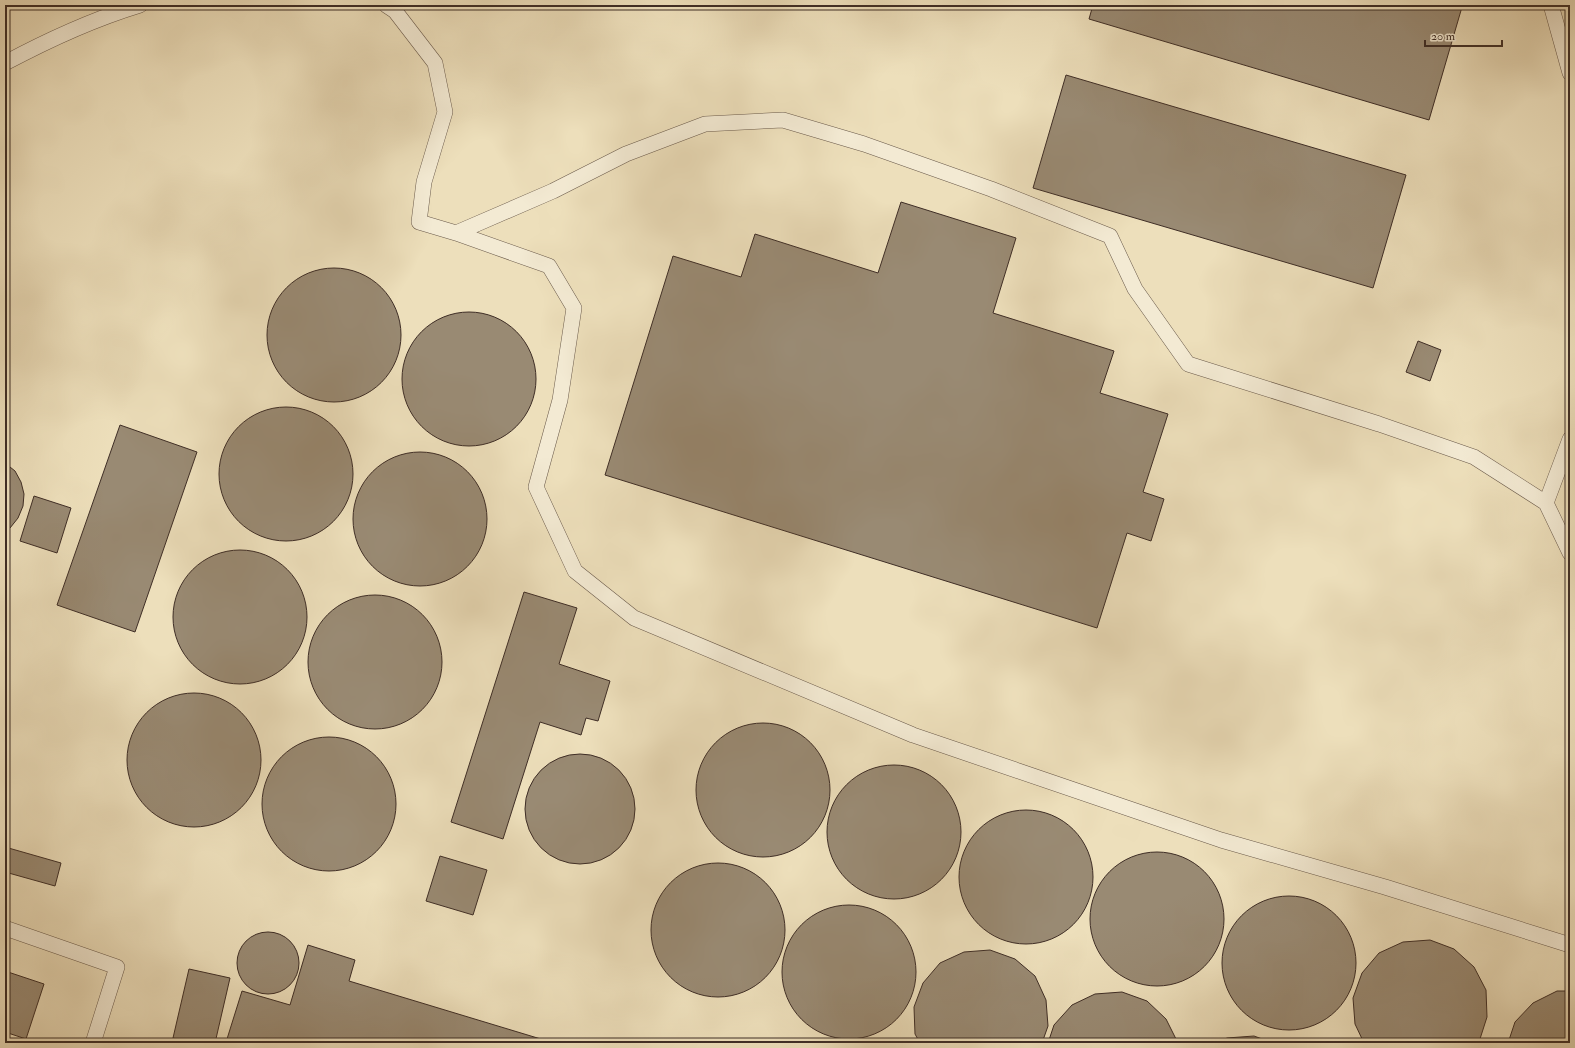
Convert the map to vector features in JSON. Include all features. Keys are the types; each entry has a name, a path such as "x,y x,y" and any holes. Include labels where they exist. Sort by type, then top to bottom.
{"lane":[{"path":"5,63 110,14 140,5"},
{"path":"386,5 395,11 435,63 445,112 424,182 419,222 456,233 549,266 574,308 560,400 536,487 575,570 634,618 913,734 1221,840 1385,887 1570,945"},
{"path":"1551,5 1570,73"},
{"path":"456,233 553,191 626,154 705,124 783,120 864,144 991,189 1110,236 1135,289 1188,364 1379,424 1474,457 1546,502 1570,553"},
{"path":"1546,502 1570,439"},
{"path":"5,928 117,967 92,1043"}],"building":[{"path":"1093,5 1455,5 1462,7 1429,120 1089,19"},
{"path":"1066,75 1406,175 1373,288 1033,188"},
{"path":"901,202 1016,238 993,313 1114,351 1100,393 1168,414 1143,492 1164,499 1151,541 1127,533 1097,628 605,475 673,256 741,277 755,234 878,273"},
{"path":"334,268 360,273 376,283 386,293 396,309 401,335 396,361 386,377 376,387 360,397 334,402 308,397 292,387 282,377 272,361 267,335 272,309 282,293 292,283 308,273"},
{"path":"469,312 494,317 516,332 531,354 536,379 531,404 516,426 494,441 469,446 444,441 422,426 407,404 402,379 407,354 422,332 444,317"},
{"path":"1418,341 1441,350 1430,381 1406,372"},
{"path":"286,407 311,412 333,427 348,449 353,474 348,499 333,521 311,536 286,541 261,536 239,521 224,499 219,474 224,449 239,427 261,412"},
{"path":"120,425 197,452 135,632 57,605"},
{"path":"420,452 445,457 467,472 482,494 487,519 482,544 467,566 445,581 420,586 395,581 373,566 358,544 353,519 358,494 373,472 395,457"},
{"path":"5,463 15,471 21,482 24,494 23,506 18,518 10,528 5,530"},
{"path":"34,496 71,508 57,553 20,541"},
{"path":"240,550 265,555 287,570 302,592 307,617 302,642 287,664 265,679 240,684 215,679 193,664 178,642 173,617 178,592 193,570 215,555"},
{"path":"524,592 577,608 559,664 610,681 598,721 586,718 581,735 540,722 503,839 451,822"},
{"path":"375,595 400,600 422,615 437,637 442,662 437,687 422,709 400,724 375,729 350,724 328,709 313,687 308,662 313,637 328,615 350,600"},
{"path":"194,693 219,698 241,713 256,735 261,760 256,785 241,807 219,822 194,827 169,822 147,807 132,785 127,760 132,735 147,713 169,698"},
{"path":"763,723 788,728 810,743 825,765 830,790 825,815 810,837 788,852 763,857 738,852 716,837 701,815 696,790 701,765 716,743 738,728"},
{"path":"329,737 354,742 376,757 391,779 396,804 391,829 376,851 354,866 329,871 304,866 282,851 267,829 262,804 267,779 282,757 304,742"},
{"path":"580,754 601,759 619,770 630,788 635,809 630,830 619,848 601,859 580,864 559,859 541,848 530,830 525,809 530,788 541,770 559,759"},
{"path":"894,765 920,770 936,780 946,790 956,806 961,832 956,858 946,874 936,884 920,894 894,899 868,894 852,884 842,874 832,858 827,832 832,806 842,790 852,780 868,770"},
{"path":"1026,810 1052,815 1068,825 1078,835 1088,851 1093,877 1088,903 1078,919 1068,929 1052,939 1026,944 1000,939 984,929 974,919 964,903 959,877 964,851 974,835 984,825 1000,815"},
{"path":"5,847 61,863 55,886 5,872"},
{"path":"1157,852 1182,857 1204,872 1219,894 1224,919 1219,944 1204,966 1182,981 1157,986 1132,981 1110,966 1095,944 1090,919 1095,894 1110,872 1132,857"},
{"path":"440,856 487,870 473,915 426,901"},
{"path":"718,863 744,868 760,878 770,888 780,904 785,930 780,956 770,972 760,982 744,992 718,997 692,992 676,982 666,972 656,956 651,930 656,904 666,888 676,878 692,868"},
{"path":"1289,896 1315,901 1331,911 1341,921 1351,937 1356,963 1351,989 1341,1005 1331,1015 1315,1025 1289,1030 1263,1025 1247,1015 1237,1005 1227,989 1222,963 1227,937 1237,921 1247,911 1263,901"},
{"path":"849,905 874,910 896,925 911,947 916,972 911,997 896,1019 874,1034 849,1039 824,1034 802,1019 787,997 782,972 787,947 802,925 824,910"},
{"path":"268,932 280,935 290,941 296,951 299,963 296,975 290,985 280,991 268,994 256,991 246,985 240,975 237,963 240,951 246,941 256,935"},
{"path":"1430,940 1454,949 1474,967 1486,990 1487,1017 1479,1042 1364,1043 1355,1024 1353,998 1362,973 1379,953 1403,942"},
{"path":"308,945 355,960 349,981 554,1043 239,1043 227,1039 242,991 290,1005"},
{"path":"990,950 1015,959 1035,976 1046,1000 1048,1026 1042,1043 920,1043 915,1034 914,1007 923,983 940,963 964,952"},
{"path":"189,969 230,978 215,1043 192,1043 173,1038"},
{"path":"5,971 44,984 26,1039 5,1032"},
{"path":"1557,991 1570,991 1570,1043 1508,1043 1515,1022 1533,1003"},
{"path":"1122,992 1147,1001 1166,1019 1178,1043 1048,1043 1054,1025 1072,1005 1095,994"},
{"path":"1254,1036 1273,1043 1216,1043 1227,1038"}]}
